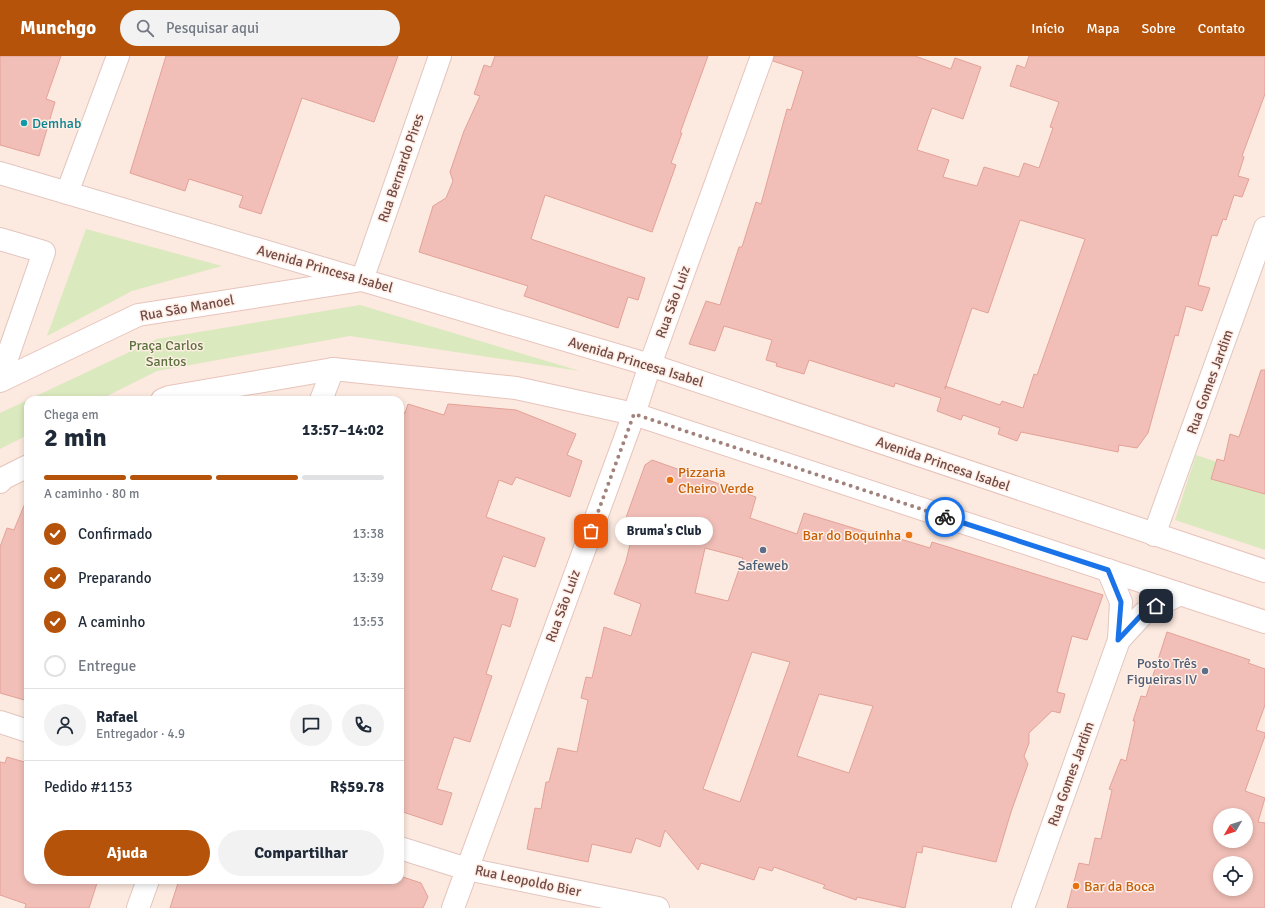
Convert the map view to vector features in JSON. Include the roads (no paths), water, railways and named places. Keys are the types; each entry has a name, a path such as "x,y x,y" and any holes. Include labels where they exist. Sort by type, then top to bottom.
{"street":[{"path":"67,193 118,56"},
{"name":"Rua Bernardo Pires","path":"362,280 440,56"},
{"name":"Rua São Luiz","path":"453,908 634,414 650,365 762,56"},
{"name":"Avenida Princesa Isabel","path":"0,173 650,365 1265,571"},
{"name":"Rua Gomes Jardim","path":"1154,535 1265,228"},
{"path":"0,239 44,252 0,378"},
{"name":"Rua São Manoel","path":"0,381 138,315 362,280"},
{"path":"323,396 333,369"},
{"path":"175,396 333,369 516,388 634,414 1265,622"},
{"path":"0,482 4,478 24,468"},
{"name":"Rua Gomes Jardim","path":"1023,908 1118,640 1121,602 1108,570"},
{"name":"Rua Gomes Jardim","path":"1118,640 1144,612 1180,594"},
{"path":"0,722 24,730"},
{"name":"Rua Leopoldo Bier","path":"404,849 467,869 658,908"},
{"path":"138,908 147,884"}],"place":[{"name":"Demhab","path":"24,123"},
{"name":"Pizzaria Cheiro Verde","path":"670,480"},
{"name":"Bruma's Club","path":"591,531"},
{"name":"Bar do Boquinha","path":"909,535"},
{"name":"Safeweb","path":"763,550"},
{"name":"Posto Três Figueiras IV","path":"1205,671"},
{"name":"Bar da Boca","path":"1076,886"}],"park label":[{"name":"Praça Carlos Santos","path":"166,354"}]}
